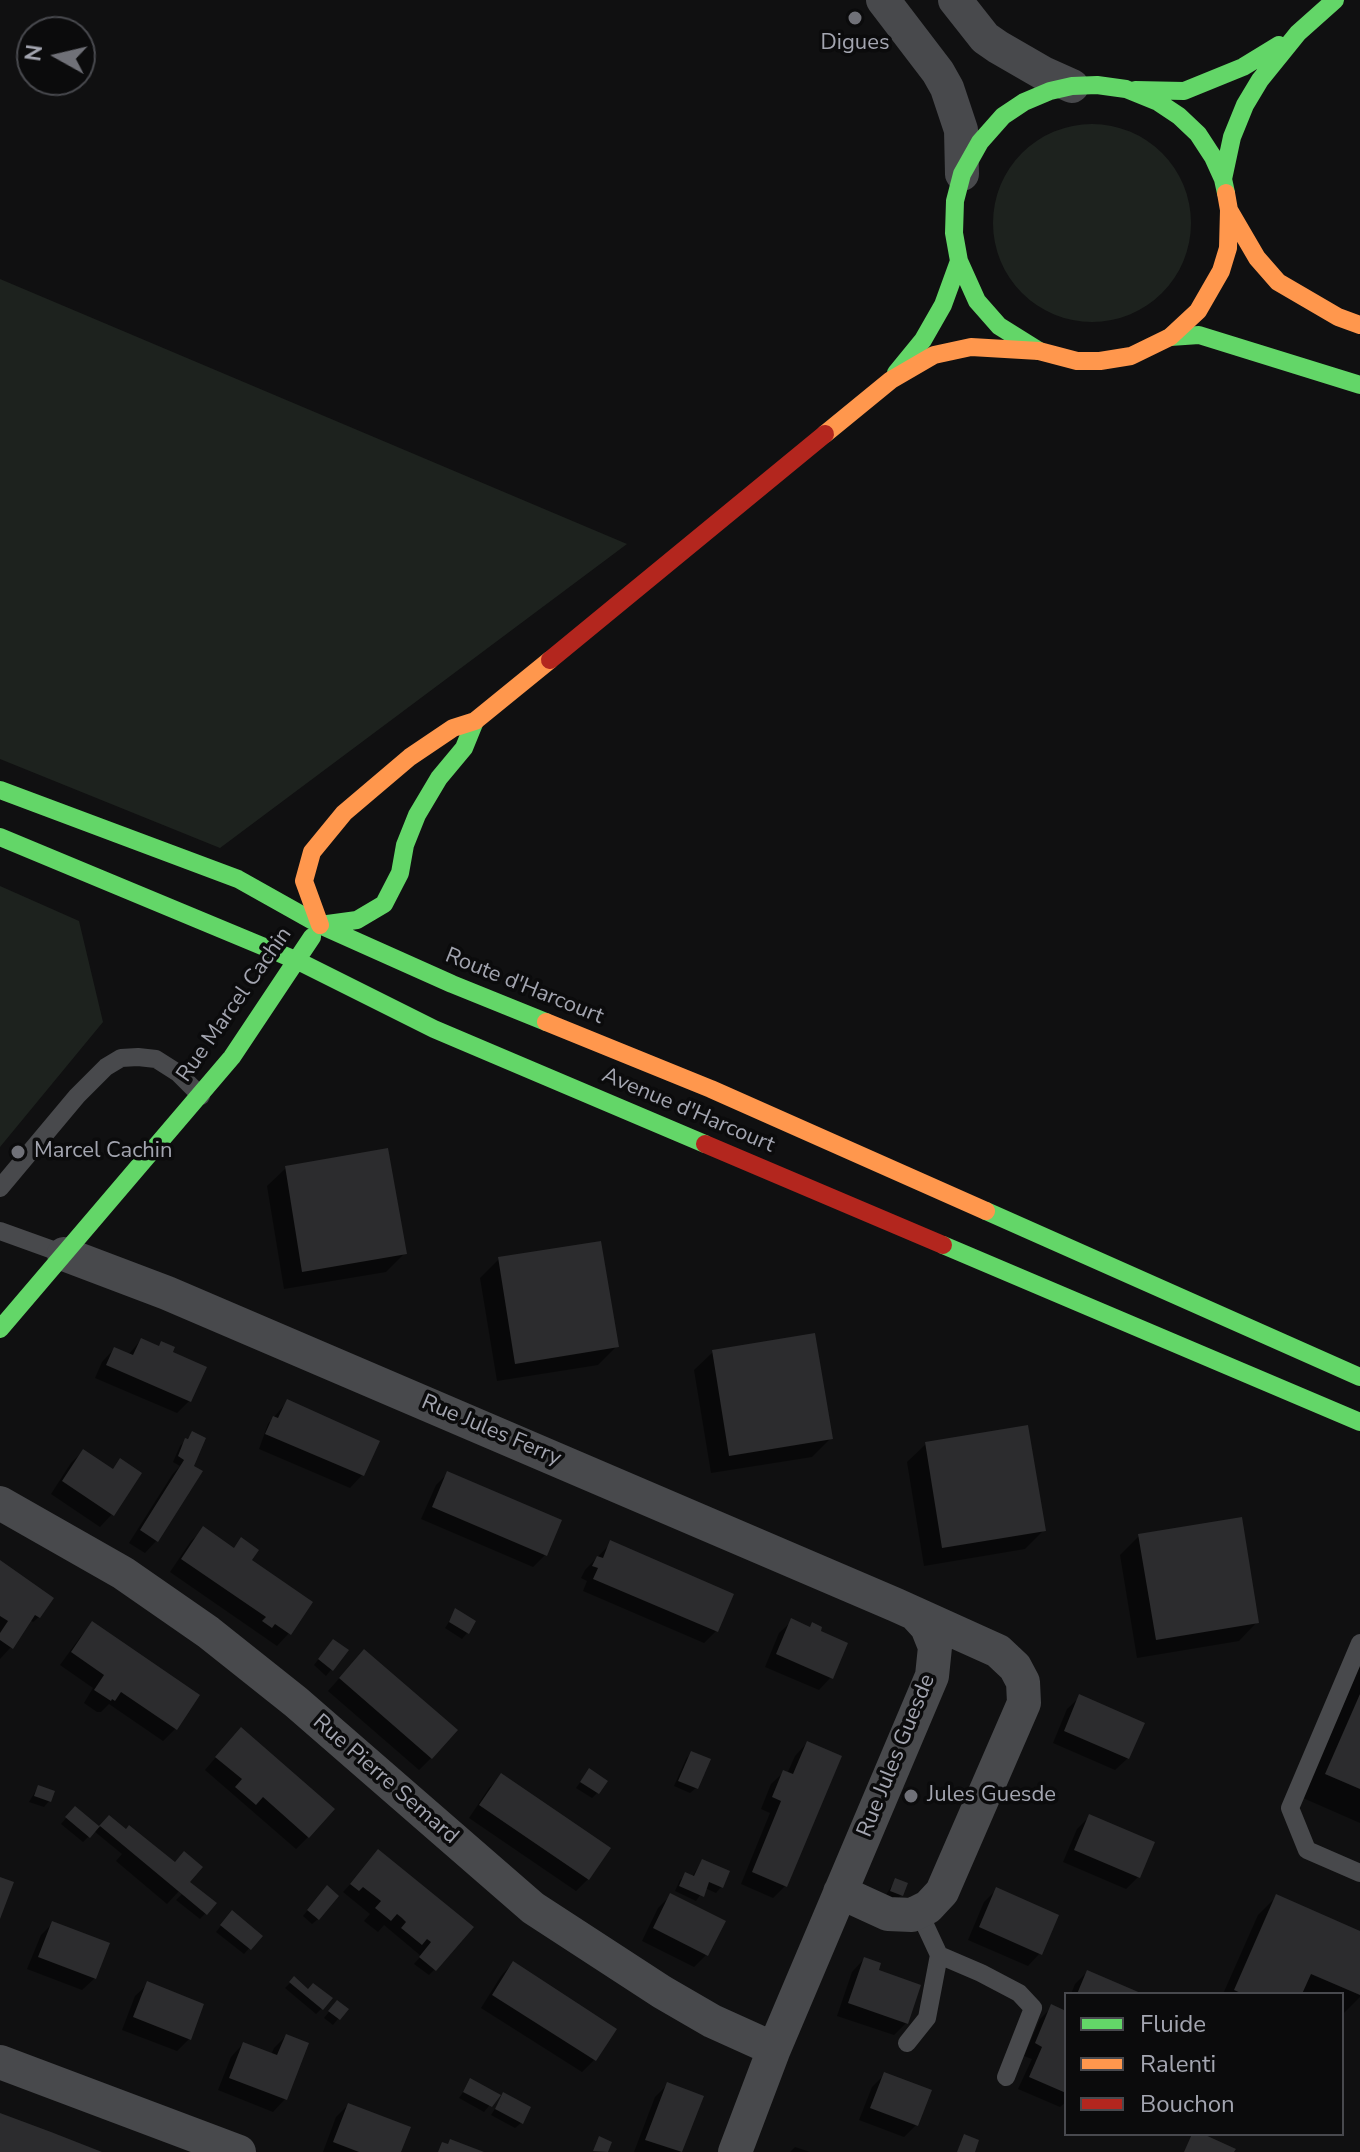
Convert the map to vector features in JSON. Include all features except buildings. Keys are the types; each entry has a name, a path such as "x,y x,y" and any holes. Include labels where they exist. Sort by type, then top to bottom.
{"main road":[{"path":"1223,179 1232,137 1245,105 1260,80 1298,33 1335,0"},
{"path":"1039,351 999,326 977,301 959,261 954,233 955,201 962,174 980,142 1003,116 1037,97 1072,86 1184,91 1243,67 1298,33"},
{"path":"320,925 304,881 312,852 344,813 410,757 453,728 475,721 891,380 934,355 953,350 989,347 1039,351 1077,361 1131,356 1170,337 1198,311 1216,284 1228,248 1229,210 1223,179 1198,134 1179,116 1158,102 1126,89"},
{"path":"1229,210 1257,258 1278,282 1338,317 1360,325"},
{"path":"891,380 923,340 943,305 959,261"},
{"path":"1170,337 1199,335 1360,385"},
{"path":"0,790 238,879 320,925 357,920 384,904 400,873 405,845 417,815 439,778 464,748 475,721"},
{"name":"Avenue d'Harcourt","path":"0,837 298,961 448,1035 1360,1422"},
{"name":"Rue Marcel Cachin","path":"0,1329 201,1096 239,1048 320,925"},
{"name":"Route d'Harcourt","path":"320,925 452,984 711,1089"},
{"name":"Avenue d'Harcourt","path":"711,1089 1360,1377"}],"street":[{"path":"883,0 938,72 951,97 961,130 962,174"},
{"path":"955,0 985,38 1030,67 1072,86"},
{"name":"Rue Jules Ferry","path":"64,1254 167,1293 915,1614"},
{"name":"Rue Pierre Semard","path":"0,1503 123,1573 208,1632 296,1702 533,1908 662,1992 712,2021 774,2049"},
{"path":"840,1892 888,1914 912,1915 928,1907 942,1892 1024,1703 1023,1682 1015,1667 998,1651 915,1614"},
{"name":"Rue Jules Guesde","path":"735,2152 774,2049 932,1676 935,1647 927,1627 915,1614"},
{"path":"0,2062 239,2152"}],"lane":[{"path":"0,1188 77,1096 106,1067 121,1058 156,1059 178,1073 201,1096"},
{"path":"0,1231 64,1254"},
{"path":"1360,1643 1290,1808 1307,1850 1360,1873"},
{"path":"907,2043 927,2018 939,1955 919,1912"},
{"path":"939,1955 1019,1993 1033,2008 1006,2077"}],"shaded area":[{"path":"1092,124 1130,132 1162,153 1183,185 1191,223 1183,261 1162,293 1130,314 1092,322 1054,314 1022,293 1001,261 993,223 1001,185 1022,153 1054,132"},
{"path":"0,279 627,544 220,848 0,759"},
{"path":"0,886 79,921 103,1022 0,1147"}],"traffic: fast":[{"path":"1223,179 1232,137 1245,105 1260,80 1298,33 1335,0"},
{"path":"1135,90 1184,91 1243,67 1279,45"},
{"path":"1039,351 999,326 977,301 959,261 954,233 955,201 962,174 980,142 1003,116 1024,102 1072,86 1126,89 1158,102 1198,134 1213,157 1226,193"},
{"path":"896,373 923,340 943,305 959,261"},
{"path":"1170,337 1199,335 1360,385"},
{"path":"320,925 357,920 384,904 400,873 405,845 417,815 439,778 464,748 475,721"},
{"path":"0,790 238,879 320,925 546,1022"},
{"path":"0,837 298,961 434,1029 705,1144"},
{"path":"0,1329 232,1057 312,937"},
{"path":"986,1211 1360,1377"},
{"path":"943,1245 1360,1422"}],"traffic: slow":[{"path":"825,434 891,380 934,355 971,347 1039,351 1077,361 1100,361 1131,356 1170,337 1198,311 1221,271 1228,248 1226,193"},
{"path":"1229,210 1257,258 1278,282 1338,317 1360,325"},
{"path":"320,925 304,881 312,852 344,813 410,757 453,728 475,721 550,660"},
{"path":"546,1022 711,1089 986,1211"}],"traffic: jam":[{"path":"550,660 825,434"},
{"path":"705,1144 943,1245"}],"place":[{"name":"Digues","path":"855,18"},
{"name":"Marcel Cachin","path":"18,1152"},
{"name":"Jules Guesde","path":"911,1796"}]}
